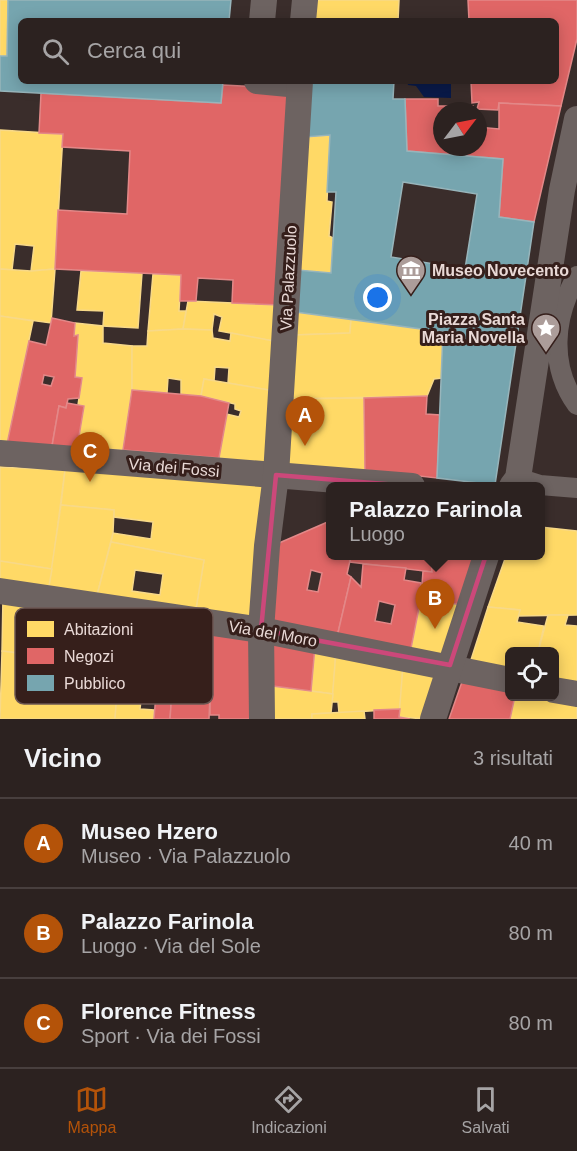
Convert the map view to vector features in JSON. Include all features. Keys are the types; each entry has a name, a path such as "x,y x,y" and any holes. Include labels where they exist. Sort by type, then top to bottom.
{"street":[{"path":"262,18 264,0"},
{"path":"303,18 305,0"},
{"name":"Via Palazzuolo","path":"262,719 261,630 267,546 276,475 299,84"},
{"path":"515,482 552,266 562,190 577,118"},
{"path":"577,276 561,317 556,353 560,370 577,405"},
{"name":"Via dei Fossi","path":"0,453 363,482"},
{"path":"545,485 577,488"},
{"path":"433,719 484,560"},
{"name":"Via del Moro","path":"0,591 114,608"},
{"name":"Via del Moro","path":"213,623 261,630 505,679"},
{"path":"559,691 577,694"}],"highlighted area":[{"path":"276,475 506,494 450,665 261,630"}],"water":[{"path":"451,84 451,98 424,97 416,86 408,85"}],"building: Abitazioni":[{"path":"0,0 8,0 7,56 0,56"},
{"path":"313,0 399,0 398,18 311,18"},
{"path":"0,130 63,134 55,269 31,271 34,246 15,244 12,270 0,269"},
{"path":"330,135 327,201 332,202 329,236 333,238 331,273 298,270 305,137"},
{"path":"0,269 31,271 55,269 51,323 0,316"},
{"path":"81,271 142,273 138,328 103,326 104,311 77,310"},
{"path":"153,274 181,275 179,311 186,311 183,329 148,331"},
{"path":"188,301 281,305 279,342 219,331 222,317 214,314 212,330 183,329"},
{"path":"296,312 351,319 350,333 294,335"},
{"path":"0,316 33,321 7,444 0,443"},
{"path":"351,319 443,332 442,378 434,379 427,396 289,399 294,335 350,333"},
{"path":"75,323 103,326 103,343 132,346 132,390 123,450 77,448 84,406 78,405 82,378 75,377 78,335 74,336"},
{"path":"212,330 213,338 230,341 231,333 279,342 275,391 228,383 229,368 215,367 214,381 204,379 201,396 181,395 181,380 168,378 167,393 132,390 132,346 147,346 148,331"},
{"path":"204,379 275,391 269,463 219,458 226,414 239,417 241,411 235,409 235,404 201,396"},
{"path":"364,398 365,470 283,465 289,399"},
{"path":"0,467 65,470 52,569 0,561"},
{"path":"65,470 268,486 254,625 213,618 213,608 196,608 204,560 111,542 113,533 151,539 153,522 114,517 114,510 61,505"},
{"path":"61,505 114,510 113,533 96,599 48,592"},
{"path":"545,528 577,531 577,615 518,616 520,610 488,607 505,560 545,560"},
{"path":"111,542 204,560 196,608 152,608 96,599","holes":["135,570 163,574 160,595 132,591"]},
{"path":"0,561 52,569 48,592 0,584"},
{"path":"3,596 44,603 44,608 15,608 15,653 2,651"},
{"path":"421,598 461,605 445,663 410,653"},
{"path":"44,603 81,608 44,608"},
{"path":"488,607 520,610 517,622 544,626 539,647 505,647 505,675 469,666"},
{"path":"548,615 568,615 565,625 577,626 577,689 559,686 559,647 539,647"},
{"path":"315,646 336,651 333,694 311,691"},
{"path":"2,651 15,653 15,704 116,704 115,719 0,719"},
{"path":"336,651 403,665 400,709 339,713 338,702 332,702"},
{"path":"403,665 441,673 426,719 399,717"},
{"path":"273,686 333,694 331,713 312,714 312,719 273,719"},
{"path":"577,699 577,719 510,719 514,701"},
{"path":"116,704 141,704 140,709 154,710 154,719 115,719"},
{"path":"364,711 365,719 312,719 312,714"}],"building: Negozi":[{"path":"468,0 577,0 577,39 561,106 499,103 498,110 487,109 487,102 472,102 471,84 559,84 559,18 469,18"},
{"path":"223,85 294,89 281,305 232,303 233,280 198,278 196,301 180,301 181,275 55,269 58,210 127,214 130,151 62,147 63,134 39,133 41,93 221,103"},
{"path":"405,99 438,99 438,102 433,102 433,153 407,151"},
{"path":"499,103 561,106 534,222 499,217 503,159 467,156 487,156 487,128 499,129"},
{"path":"52,318 75,323 74,336 78,335 75,377 82,378 79,398 68,399 66,408 59,406 52,446 7,444 29,341 46,345","holes":["44,375 54,377 51,386 42,384"]},
{"path":"132,390 201,396 229,403 219,458 123,450"},
{"path":"427,396 426,414 440,415 437,478 365,470 364,398"},
{"path":"67,403 84,406 77,448 52,446 59,406 66,408"},
{"path":"326,523 326,560 350,560 347,574 351,577 337,637 268,622 272,546","holes":["311,570 322,573 318,592 307,590"]},
{"path":"350,560 431,560 432,572 350,562"},
{"path":"431,560 474,560 461,605 421,598 423,571 432,572"},
{"path":"363,564 406,568 404,580 421,583 421,598 410,653 337,637 351,577 361,587","holes":["379,601 395,605 391,624 375,621"]},
{"path":"213,626 257,633 257,719 219,719 219,715 210,715 210,704 213,704"},
{"path":"272,638 315,646 311,691 273,686"},
{"path":"464,676 505,683 505,701 514,701 510,719 449,719"},
{"path":"155,704 171,704 170,719 154,719"},
{"path":"171,704 210,704 209,719 170,719"},
{"path":"400,709 399,717 410,719 374,719 374,710"}],"building: Pubblico":[{"path":"8,0 231,0 229,18 18,18 18,84 223,84 221,103 0,91 0,56 7,56"},
{"path":"308,84 394,84 393,99 405,99 407,151 433,153 433,156 503,159 499,217 534,222 495,482 437,478 443,332 296,312 298,270 331,273 336,192 327,192 330,135 305,137","holes":["403,182 477,194 465,269 391,257"]}],"place":[{"name":"Museo Novecento","path":"411,296"},
{"name":"Piazza Santa Maria Novella","path":"546,354"},
{"name":"Museo Hzero","path":"305,446"},
{"name":"Florence Fitness","path":"90,482"},
{"name":"Palazzo Farinola","path":"435,629"}]}
